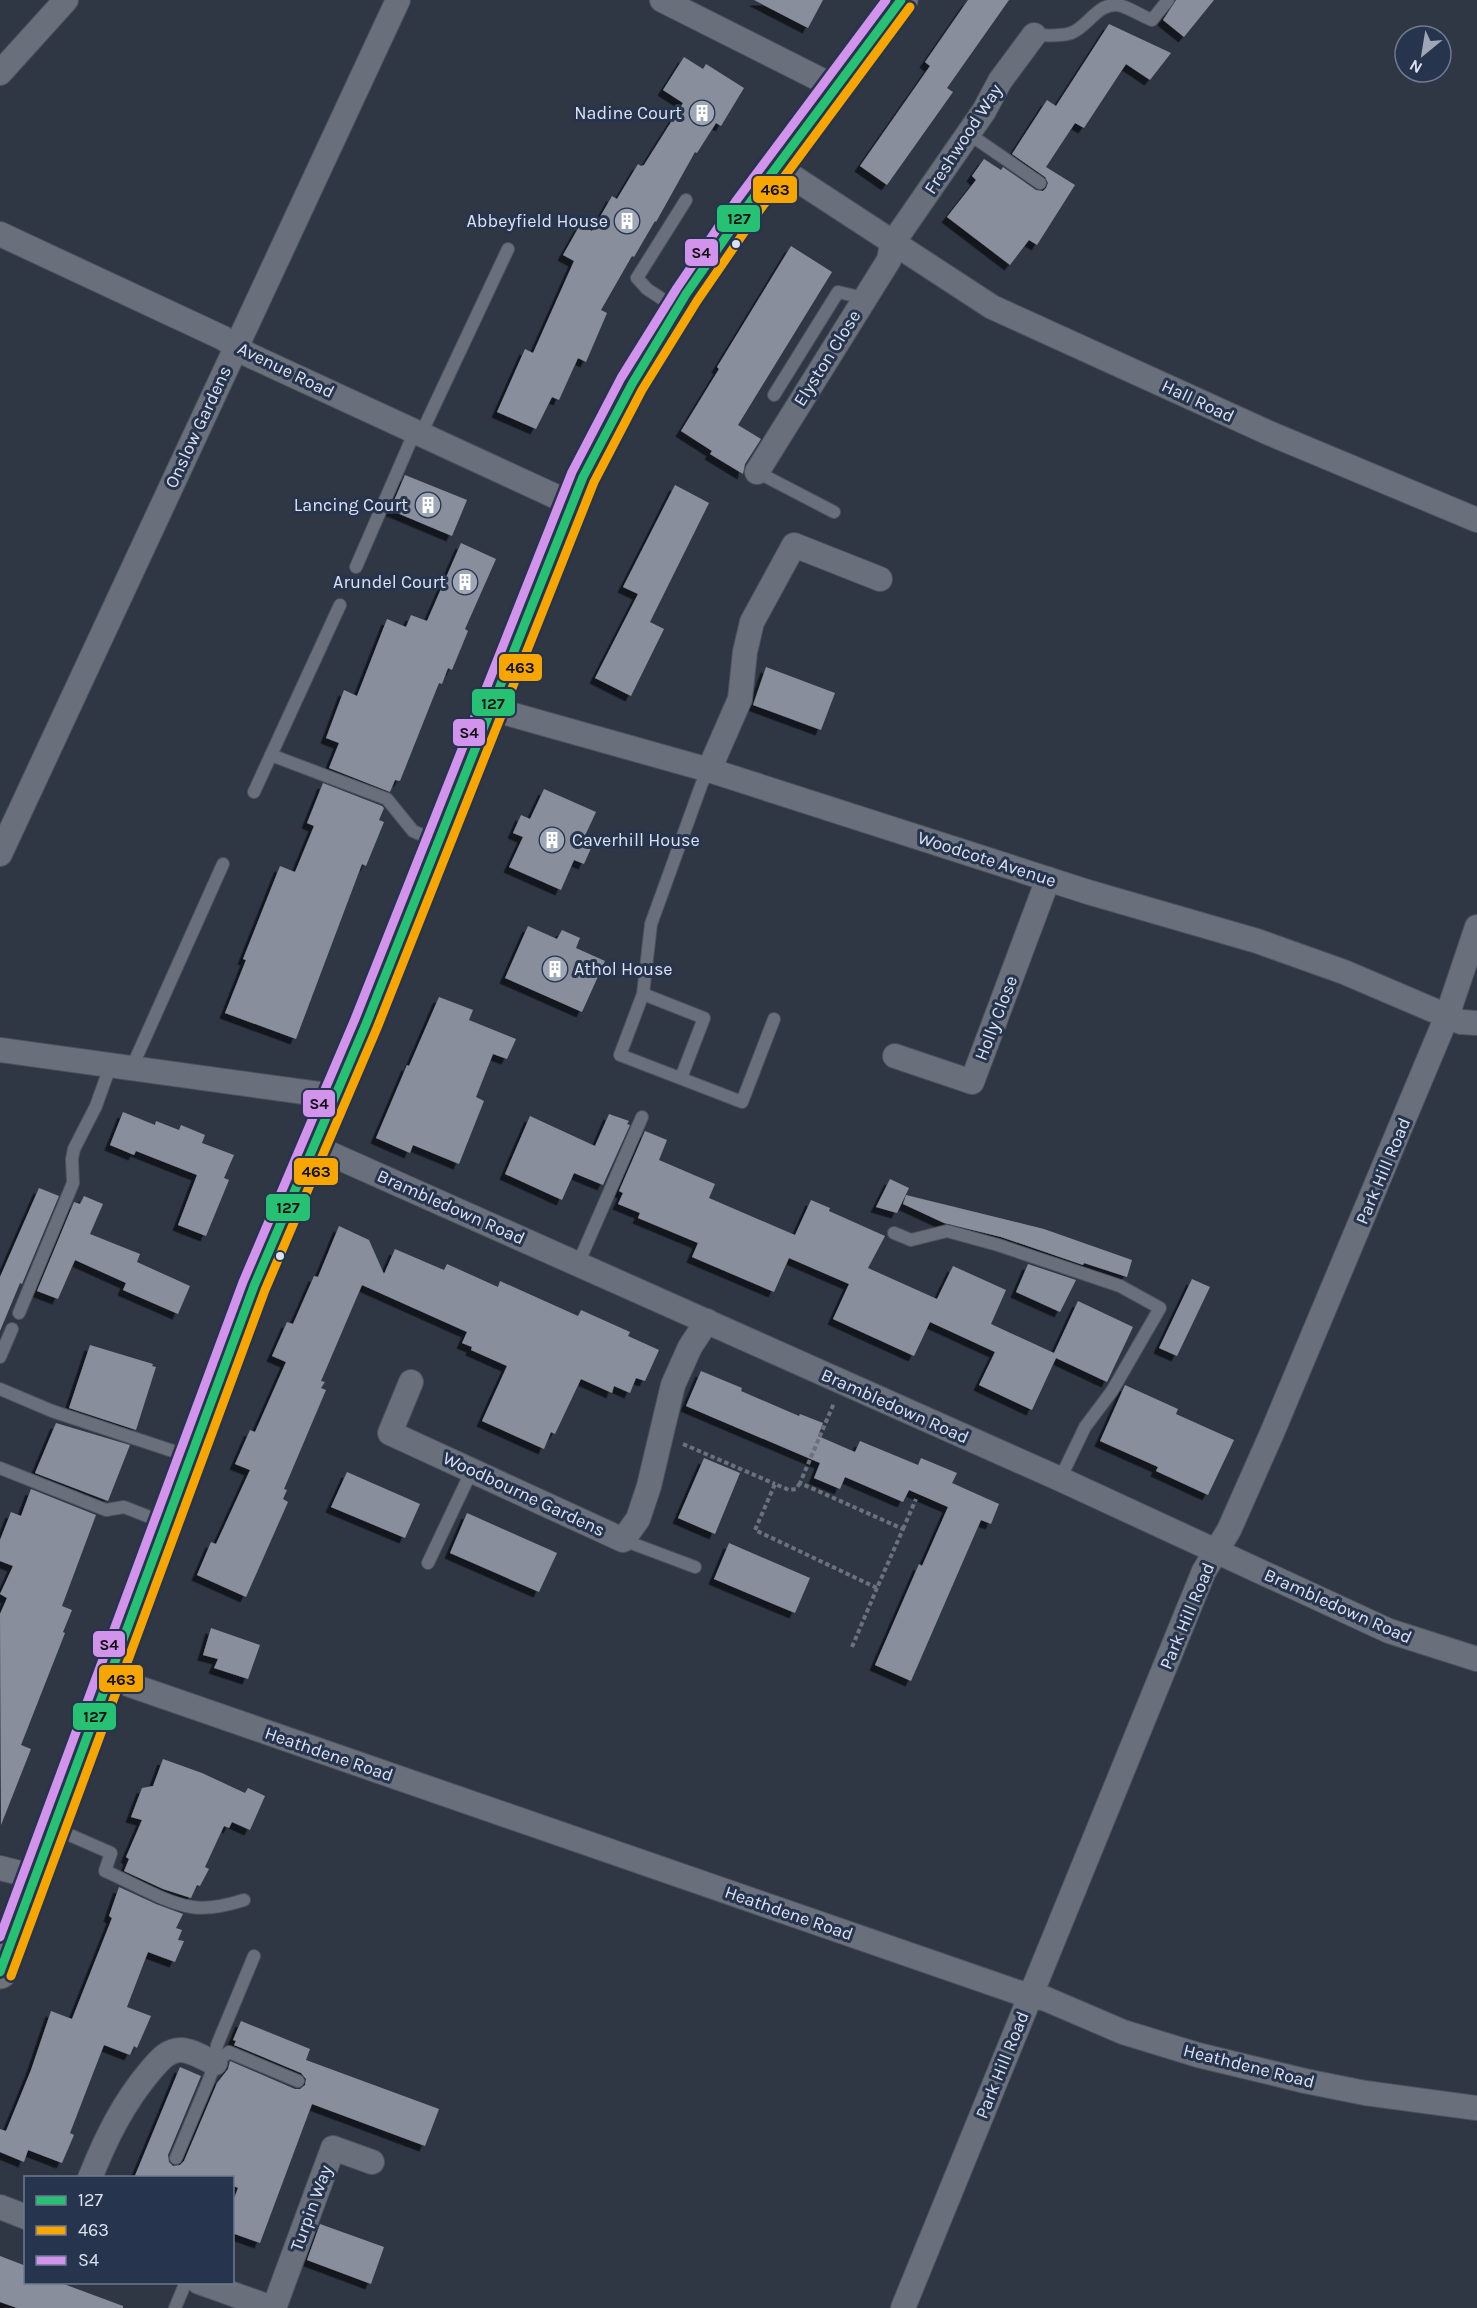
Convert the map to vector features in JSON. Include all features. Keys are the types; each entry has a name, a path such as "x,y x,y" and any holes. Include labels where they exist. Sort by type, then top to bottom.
{"main road":[{"path":"0,1972 110,1678 189,1456 254,1286 315,1146 439,842 572,504 609,424 713,253 901,0"}],"street":[{"path":"0,73 66,0"},
{"name":"Onslow Gardens","path":"0,854 398,0"},
{"path":"662,0 836,87"},
{"name":"Freshwood Way","path":"892,244 969,134 1000,81 1034,34"},
{"name":"Hall Road","path":"776,166 892,244 992,307 1269,433 1477,520"},
{"name":"Avenue Road","path":"0,234 223,338 249,356 572,504"},
{"name":"Elyston Close","path":"757,472 864,298 890,260 892,244"},
{"path":"709,770 740,699 745,652 752,622 794,545 880,579"},
{"name":"Woodcote Avenue","path":"492,709 709,770 1048,879 1257,941 1344,972 1461,1022 1477,1023"},
{"name":"Holly Close","path":"895,1056 972,1082 1048,879"},
{"name":"Park Hill Road","path":"903,2308 1204,1570 1229,1530 1272,1433 1447,1016 1477,927"},
{"path":"0,1050 319,1094 334,1098"},
{"name":"Brambledown Road","path":"315,1146 1060,1479 1389,1631 1477,1659"},
{"name":"Woodbourne Gardens","path":"411,1382 390,1433 623,1540 638,1518 649,1486 673,1385 690,1347 707,1321"},
{"name":"Heathdene Road","path":"110,1678 1030,1996 1046,1999 1123,2032 1218,2060 1305,2081 1477,2108"},
{"path":"0,1868 36,1877"},
{"path":"91,2176 108,2133 120,2112 136,2088 162,2058 173,2051 183,2050 215,2063"},
{"name":"Turpin Way","path":"273,2308 333,2148 372,2162"},
{"path":"0,2207 24,2216"},
{"path":"202,2284 273,2308"}],"lane":[{"path":"1034,34 1059,36 1072,33 1110,5 1120,6 1152,20 1168,0"},
{"path":"969,134 1040,183"},
{"path":"677,309 647,289 638,278 686,200"},
{"path":"357,567 418,432 508,249"},
{"path":"774,395 838,292 864,298"},
{"path":"757,472 834,512"},
{"path":"254,792 340,605"},
{"path":"272,755 387,799 413,831 439,842"},
{"path":"709,770 702,783 651,924 643,994 620,1055 742,1102 774,1019"},
{"path":"19,1313 73,1183 74,1149 96,1106 121,1066 223,864"},
{"path":"643,994 704,1018 681,1078"},
{"path":"578,1264 642,1117"},
{"path":"894,1233 911,1240 947,1231 998,1245 1120,1286 1160,1308 1112,1391 1085,1428 1060,1479"},
{"path":"0,1358 12,1329"},
{"path":"0,1389 52,1411 189,1456"},
{"path":"0,1468 106,1510 124,1508 166,1524"},
{"path":"428,1563 472,1470"},
{"path":"623,1540 695,1567"},
{"path":"54,1828 111,1853 105,1871 173,1902 192,1907 205,1907 229,1905 244,1900"},
{"path":"176,2158 215,2063 217,2045 255,1956"},
{"path":"215,2063 229,2052 298,2081"},
{"path":"176,2308 186,2284"}],"path":[{"path":"660,1435 789,1490 796,1489 843,1383"},
{"path":"800,1483 903,1529"},
{"path":"775,1484 755,1530 877,1588"},
{"path":"852,1647 916,1499"}],"building":[{"path":"754,0 823,0 808,28"},
{"path":"968,0 1009,0 947,88 953,92 887,185 860,166 930,66 925,62"},
{"path":"1176,0 1214,0 1184,37 1163,20"},
{"path":"1109,24 1171,53 1150,80 1126,64 1084,128 1075,123 1046,167 1075,185 1037,245 1029,240 1010,265 947,217 976,180 972,176 984,159 1001,170 1003,167 1036,190 1043,191 1046,188 1048,183 1045,177 1012,154 1047,100 1056,106"},
{"path":"684,57 703,69 706,64 744,88 721,126 716,123 697,153 695,152 656,222 634,257 632,256 601,310 607,313 586,362 578,358 559,400 552,397 536,429 497,412 525,349 533,353 574,261 563,255 580,225 592,231 612,196 617,199 638,164 644,165 683,103 663,90"},
{"path":"791,246 832,272 738,425 761,439 745,464 743,474 710,454 712,451 681,431"},
{"name":"Lancing Court","path":"405,475 467,500 452,536 390,510"},
{"path":"675,485 709,503 650,622 664,629 631,696 595,678 638,594 623,587"},
{"path":"461,543 496,559 465,629 468,631 452,670 448,668 442,684 439,683 400,781 395,780 390,792 329,768 339,743 326,738 344,690 357,696 387,619 406,627 411,615 427,621"},
{"path":"766,667 835,693 821,730 753,705"},
{"path":"323,783 382,806 384,808 379,820 384,822 366,866 362,864 296,1039 225,1013 246,960 243,959 280,866 295,872 314,826 307,823"},
{"name":"Caverhill House","path":"544,789 596,812 582,842 592,846 584,864 574,860 561,890 509,867 523,837 513,833 521,815 530,819"},
{"name":"Athol House","path":"528,926 557,939 562,930 580,938 576,948 605,961 582,1012 505,978"},
{"path":"439,997 473,1010 469,1020 516,1039 507,1059 493,1054 476,1097 484,1101 459,1164 413,1145 410,1153 376,1138"},
{"path":"123,1112 155,1125 156,1121 179,1130 181,1125 205,1135 202,1143 234,1155 224,1178 229,1180 206,1236 178,1225 197,1175 136,1151 134,1155 110,1145"},
{"path":"609,1114 629,1121 627,1124 630,1125 603,1185 574,1173 562,1200 505,1174 530,1116 595,1146"},
{"path":"645,1131 667,1140 659,1160 715,1184 709,1198 795,1235 811,1200 830,1208 829,1211 885,1236 868,1268 937,1299 953,1266 1006,1290 991,1324 1054,1353 1078,1301 1133,1327 1107,1382 1056,1358 1032,1410 979,1385 995,1352 930,1322 914,1356 833,1319 849,1284 789,1258 774,1292 692,1257 698,1243 638,1218 640,1213 618,1204 623,1193 619,1191"},
{"path":"890,1179 909,1188 897,1213 876,1207"},
{"path":"39,1188 59,1196 0,1331 0,1277"},
{"path":"906,1195 1044,1229 1132,1260 1127,1277 1084,1263 1083,1265 1001,1237 944,1223 903,1204"},
{"path":"84,1196 103,1204 90,1234 140,1254 137,1262 190,1286 178,1314 123,1290 126,1283 75,1260 58,1299 37,1291 74,1202 80,1204"},
{"path":"339,1226 369,1240 384,1274 395,1249 444,1270 447,1264 498,1287 500,1281 578,1316 581,1310 630,1332 628,1336 659,1350 645,1381 636,1378 630,1393 614,1386 612,1393 581,1379 555,1434 551,1432 544,1449 482,1421 507,1366 471,1350 472,1347 462,1343 467,1332 362,1285 321,1381 325,1382 321,1388 326,1390 284,1489 287,1490 283,1499 288,1502 246,1597 197,1575 211,1542 216,1544 250,1470 235,1464 250,1430 255,1432 286,1362 272,1356 287,1322 293,1324 314,1276 318,1277"},
{"path":"1028,1264 1076,1280 1060,1312 1016,1292"},
{"path":"1192,1279 1210,1287 1177,1356 1159,1348"},
{"path":"90,1345 153,1364 152,1366 156,1367 136,1430 69,1408"},
{"path":"701,1371 799,1416 800,1414 823,1423 818,1436 855,1452 860,1441 918,1465 921,1458 957,1473 952,1483 999,1504 991,1524 981,1520 911,1681 875,1665 919,1564 922,1566 948,1507 909,1490 903,1502 845,1477 840,1489 814,1478 820,1463 686,1406"},
{"path":"1125,1385 1178,1409 1176,1414 1234,1440 1208,1495 1156,1471 1158,1467 1100,1441"},
{"path":"56,1423 130,1445 108,1501 35,1473"},
{"path":"704,1458 740,1473 715,1534 678,1518"},
{"path":"347,1472 420,1504 405,1538 331,1507"},
{"path":"31,1489 96,1515 62,1606 72,1610 63,1632 65,1633 21,1745 31,1749 1,1825 0,1614 7,1598 0,1594 13,1566 0,1561 0,1540 11,1512 21,1516"},
{"path":"467,1513 557,1553 539,1592 450,1553"},
{"path":"729,1543 810,1578 795,1613 714,1579"},
{"path":"211,1628 260,1645 248,1679 214,1668 218,1659 203,1655"},
{"path":"163,1759 202,1773 245,1793 248,1788 265,1796 250,1830 232,1822 229,1828 224,1826 205,1867 209,1869 191,1898 163,1889 124,1871 129,1859 126,1857 142,1820 131,1817 142,1788 153,1786"},
{"path":"119,1887 183,1914 176,1928 182,1930 178,1940 184,1941 175,1962 148,1952 127,2007 151,2016 137,2048 134,2046 130,2055 104,2045 70,2133 74,2135 62,2163 28,2150 24,2162 0,2152 0,2129 6,2131 31,2070 51,2011 72,2019 112,1918 109,1916"},
{"path":"241,2021 310,2049 306,2060 439,2109 425,2146 312,2104 260,2243 234,2234 234,2199 238,2188 234,2186 234,2176 135,2176 180,2067 201,2076 168,2155 169,2162 173,2166 180,2165 184,2161 217,2083 228,2069 230,2061 295,2089 300,2089 305,2085 306,2079 301,2073 234,2045 236,2041 233,2040"},
{"path":"320,2224 384,2247 371,2284 307,2260"},
{"path":"0,2256 24,2265 24,2284 64,2284 123,2306 123,2308 17,2308 0,2302"}],"transit line":[{"name":"S4","path":"0,1937 243,1282 355,1019 572,472 621,378 677,288 736,201 886,0"},
{"name":"127","path":"0,1972 254,1286 366,1024 583,477 632,384 686,294 746,208 901,0"},
{"name":"463","path":"11,1976 265,1290 377,1028 594,482 642,390 697,301 756,215 910,7"}],"place":[{"name":"Nadine Court","path":"702,113"},
{"name":"Abbeyfield House","path":"627,221"},
{"name":"Lancing Court","path":"428,505"},
{"name":"Arundel Court","path":"465,582"},
{"name":"Caverhill House","path":"552,840"},
{"name":"Athol House","path":"555,969"}]}
